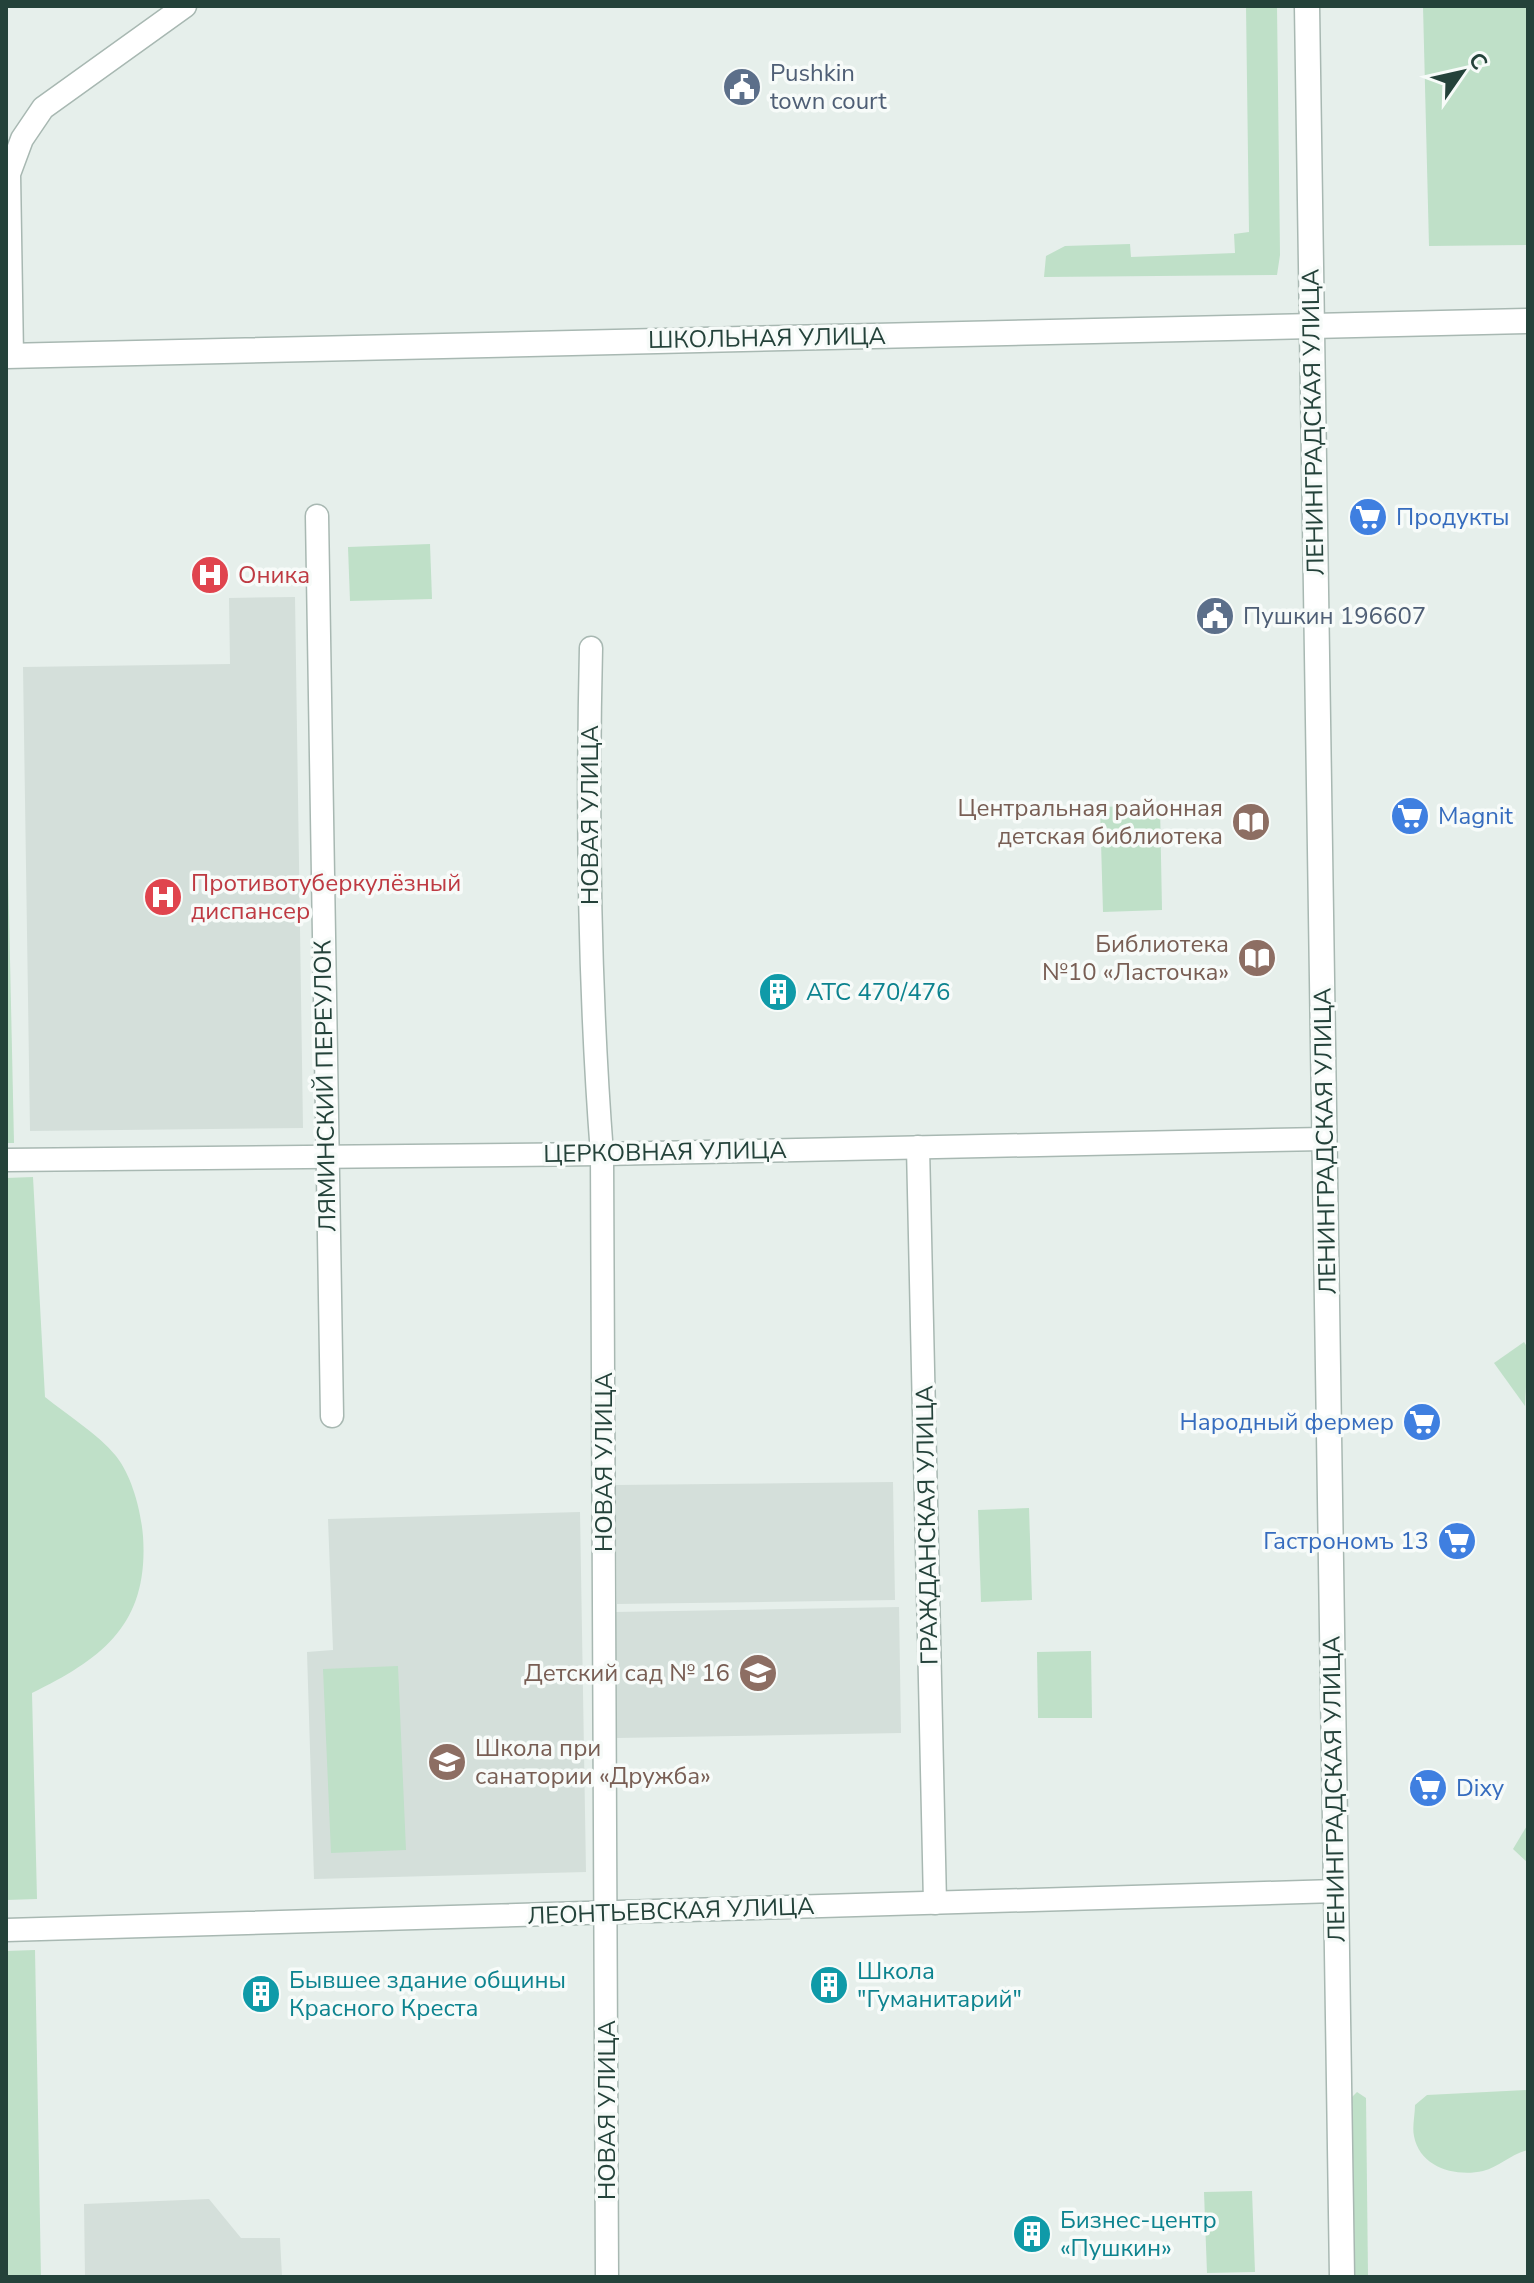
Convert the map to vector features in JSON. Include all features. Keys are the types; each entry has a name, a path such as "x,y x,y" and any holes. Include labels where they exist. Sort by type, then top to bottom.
{"street":[{"path":"9,356 9,174 22,139 43,108 185,6"},
{"name":"ЛЕНИНГРАДСКАЯ УЛИЦА","path":"1307,6 1342,2277"},
{"name":"ШКОЛЬНАЯ УЛИЦА","path":"9,356 1528,321"},
{"name":"ЛЯМИНСКИЙ ПЕРЕУЛОК","path":"317,516 321,640 325,1154 332,1416"},
{"name":"НОВАЯ УЛИЦА","path":"591,648 588,774 592,997 602,1154 607,2277"},
{"name":"ЦЕРКОВНАЯ УЛИЦА","path":"6,1160 325,1154 602,1154 1324,1139"},
{"name":"ГРАЖДАНСКАЯ УЛИЦА","path":"918,1147 935,1903"},
{"name":"ЛЕОНТЬЕВСКАЯ УЛИЦА","path":"6,1930 1336,1891"}],"shaded area":[{"name":"Противотуберкулёзный диспансер","path":"295,597 303,1128 30,1131 23,667 230,664 229,598"},
{"path":"893,1482 895,1600 617,1604 616,1485"},
{"name":"Школа при санатории «Дружба»","path":"580,1512 586,1872 314,1879 307,1652 333,1650 328,1519"},
{"name":"Детский сад № 16","path":"899,1607 901,1733 617,1738 615,1612"},
{"path":"209,2199 241,2238 280,2238 282,2277 85,2277 84,2204"}],"green space":[{"path":"1246,6 1277,6 1280,255 1277,275 1044,277 1046,256 1065,246 1130,244 1131,257 1235,253 1234,234 1249,232"},
{"path":"1423,6 1528,6 1528,245 1429,246"},
{"path":"430,544 432,599 350,601 348,547"},
{"path":"6,774 14,1143 6,1143"},
{"path":"1160,805 1162,910 1103,912 1100,807"},
{"path":"33,1177 45,1397 100,1440 122,1464 135,1494 140,1516 143,1566 130,1615 117,1634 81,1666 32,1693 37,1899 6,1900 6,1178"},
{"path":"1524,1342 1528,1348 1525,1406 1494,1363"},
{"path":"1029,1508 1032,1600 981,1602 978,1510"},
{"path":"1091,1651 1092,1718 1038,1718 1037,1652"},
{"path":"398,1666 406,1850 331,1853 323,1669"},
{"path":"1528,1824 1528,1863 1513,1849"},
{"path":"35,1950 41,2277 6,2277 6,1951"},
{"path":"1528,2090 1528,2150 1489,2169 1462,2173 1431,2163 1418,2147 1413,2132 1415,2105 1427,2095"},
{"path":"1357,2092 1366,2098 1368,2277 1355,2277 1352,2097"},
{"path":"1252,2191 1255,2272 1207,2273 1204,2192"}],"place":[{"name":"Pushkin town court","path":"742,87"},
{"name":"Продукты","path":"1368,517"},
{"name":"Оника","path":"210,575"},
{"name":"Пушкин 196607","path":"1215,616"},
{"name":"Magnit","path":"1410,816"},
{"name":"Центральная районная детская библиотека","path":"1251,822"},
{"name":"Противотуберкулёзный диспансер","path":"163,897"},
{"name":"Библиотека №10 «Ласточка»","path":"1257,958"},
{"name":"АТС 470/476","path":"778,992"},
{"name":"Народный фермер","path":"1422,1422"},
{"name":"Гастрономъ 13","path":"1457,1541"},
{"name":"Детский сад № 16","path":"758,1673"},
{"name":"Школа при санатории «Дружба»","path":"447,1762"},
{"name":"Dixy","path":"1428,1788"},
{"name":"Школа \"Гуманитарий\"","path":"829,1985"},
{"name":"Бывшее здание общины Красного Креста","path":"261,1994"},
{"name":"Бизнес-центр «Пушкин»","path":"1032,2234"}]}
